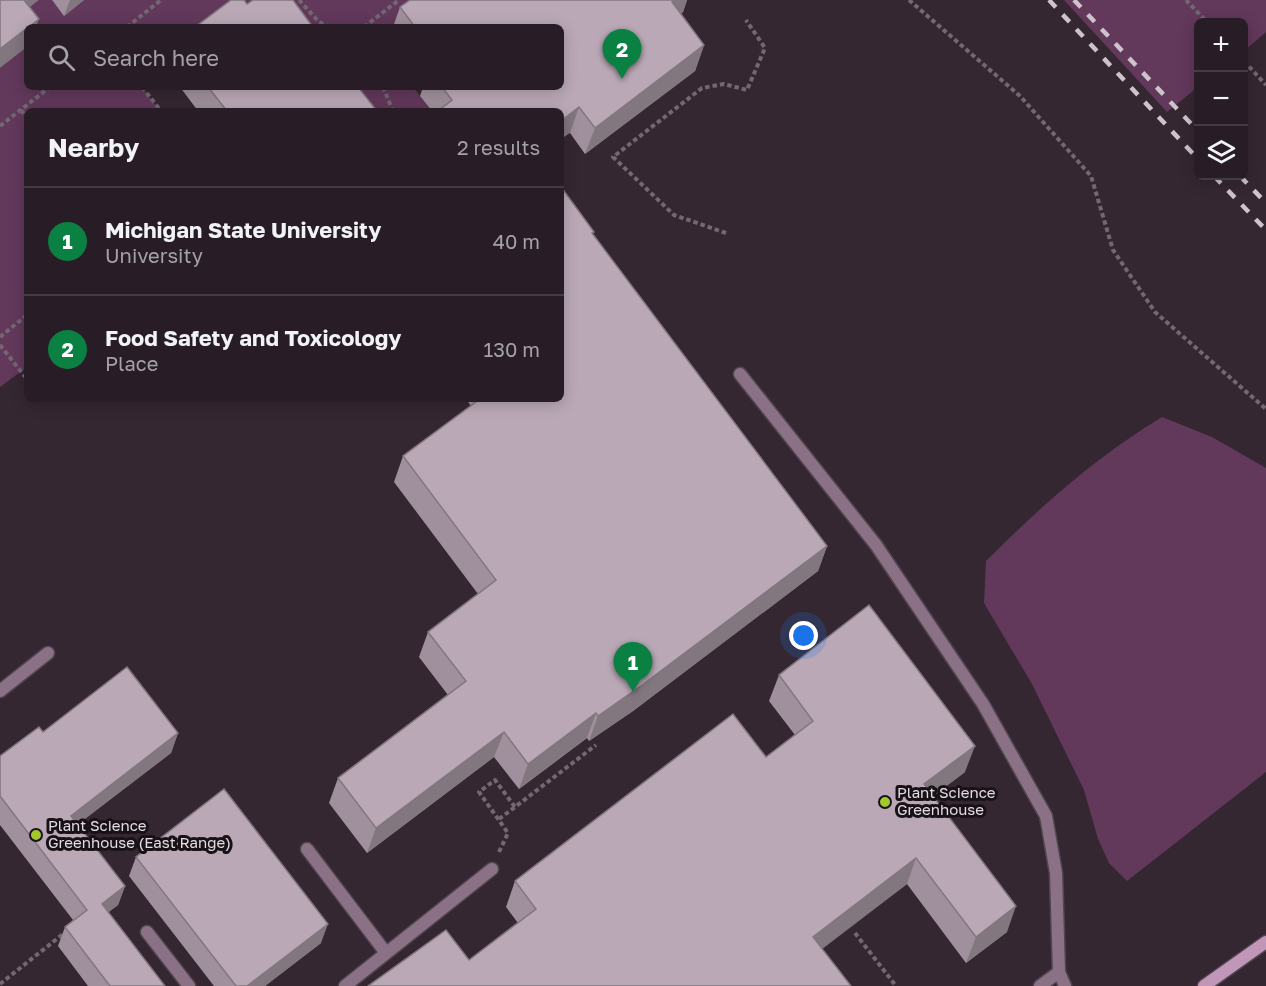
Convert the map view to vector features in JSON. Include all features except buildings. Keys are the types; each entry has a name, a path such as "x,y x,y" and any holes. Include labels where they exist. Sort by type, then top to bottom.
{"street":[{"path":"1204,986 1266,942"}],"lane":[{"path":"740,374 876,545 983,704 1046,816 1056,873 1059,972 1065,986"},
{"path":"0,691 48,653"},
{"path":"307,849 386,953"},
{"path":"345,986 492,869"},
{"path":"147,932 189,986"},
{"path":"1040,986 1059,972"}],"path":[{"path":"131,24 161,0"},
{"path":"300,0 323,24"},
{"path":"368,24 399,0"},
{"path":"909,0 1020,96 1091,176 1113,250 1155,312 1266,409"},
{"path":"1186,0 1203,18"},
{"path":"726,233 674,215 613,157 702,88 724,84 747,90 765,48 747,20"},
{"path":"1248,65 1266,85"},
{"path":"0,126 46,90"},
{"path":"144,90 159,108"},
{"path":"384,90 392,108"},
{"path":"21,110 24,114"},
{"path":"0,337 24,317"},
{"path":"0,345 24,375"},
{"path":"499,819 596,745"},
{"path":"492,869 508,833 478,792 495,780 515,807"},
{"path":"0,984 70,930"},
{"path":"855,933 896,986"}],"shaded area":[{"path":"39,0 52,0 64,15 84,0 434,0 403,24 24,24 24,26 11,22"},
{"path":"1064,0 1266,0 1266,32 1248,48 1248,18 1194,18 1194,90 1167,112"},
{"path":"24,49 24,90 144,90 158,108 24,108 24,369 0,387 0,68"},
{"path":"332,90 415,90 430,108 346,108"},
{"path":"1162,417 1212,437 1266,468 1266,772 1127,881 1109,863 1098,839 1084,790 1032,684 984,603 986,561 1070,483 1114,449"}],"railway":[{"path":"1049,0 1194,155"},
{"path":"1074,0 1194,127"},
{"path":"1218,180 1266,230"},
{"path":"1244,180 1266,203"}],"place":[{"name":"Food Safety and Toxicology","path":"622,79"},
{"name":"Michigan State University","path":"633,692"},
{"name":"Plant Science Greenhouse","path":"885,802"},
{"name":"Plant Science Greenhouse (East Range)","path":"36,835"}]}
